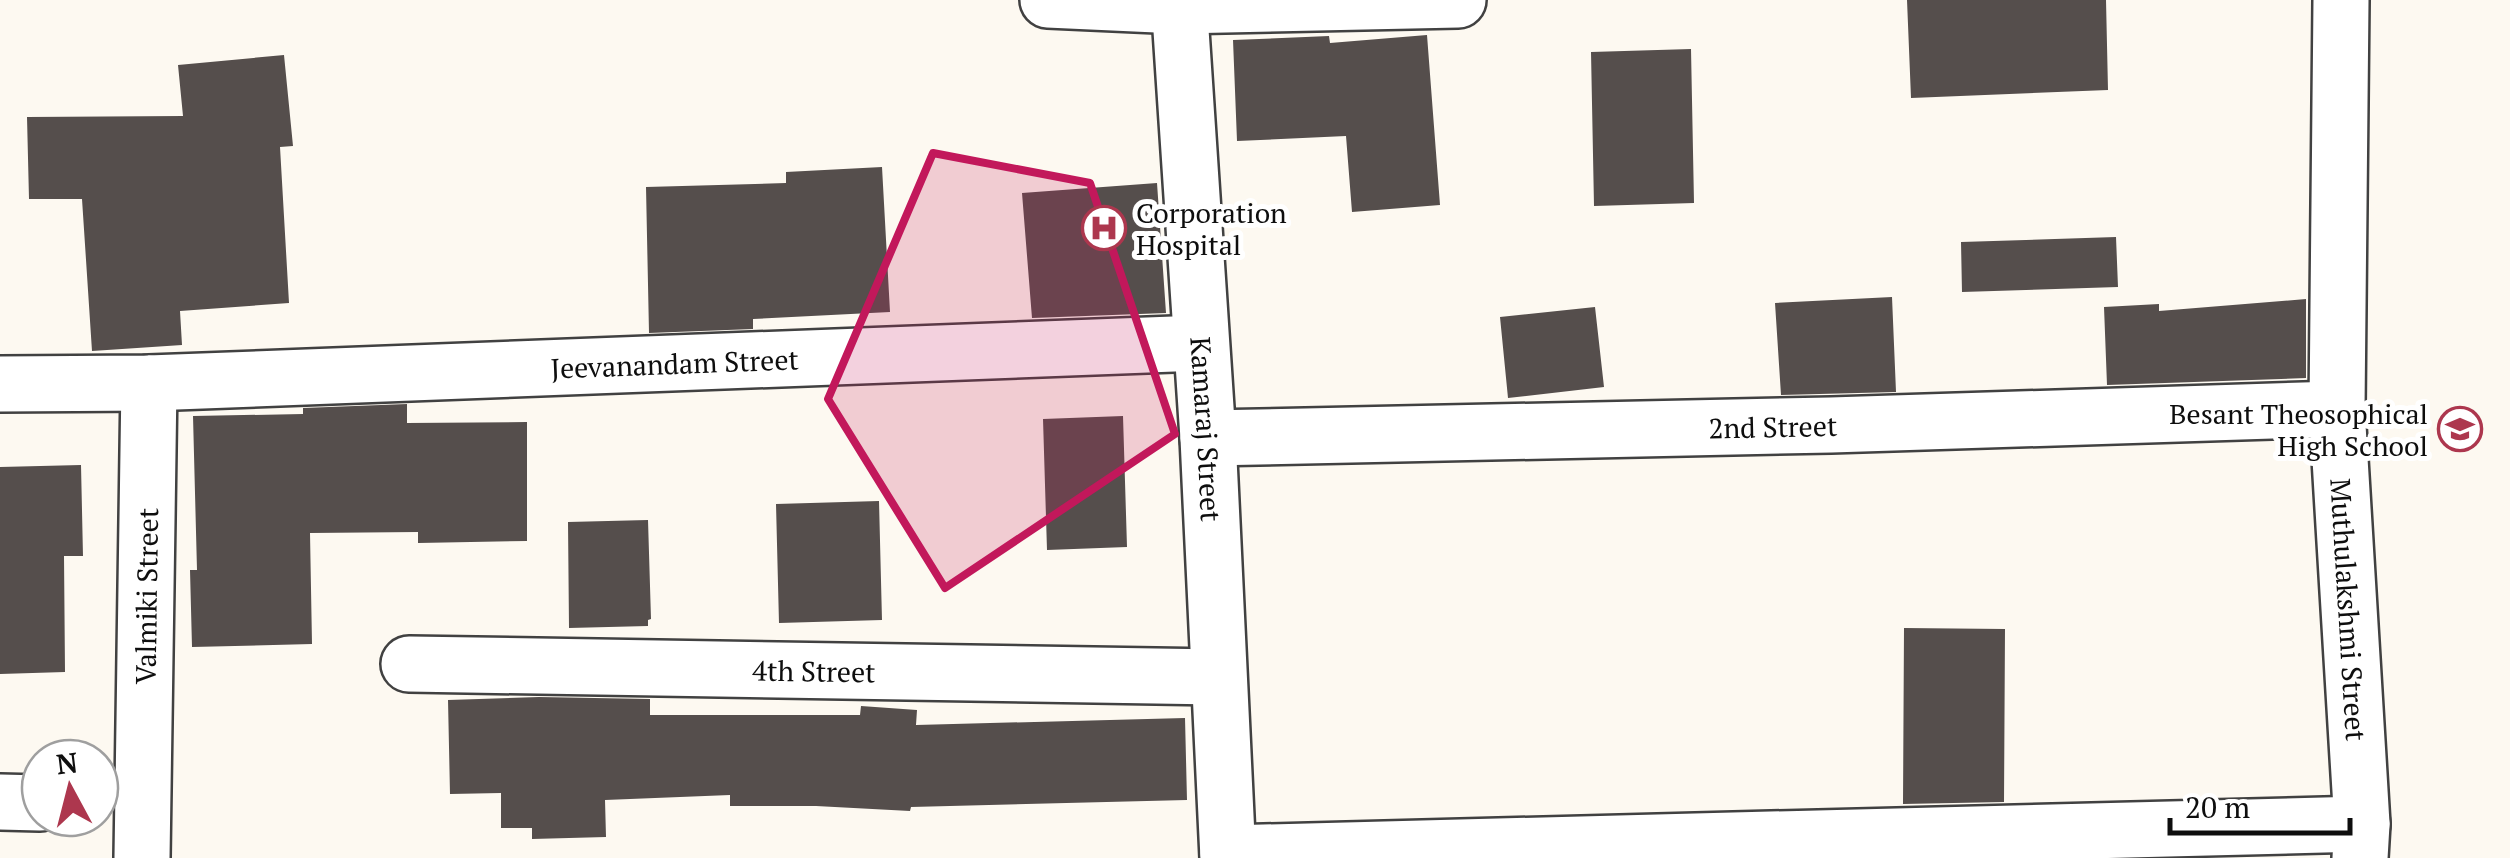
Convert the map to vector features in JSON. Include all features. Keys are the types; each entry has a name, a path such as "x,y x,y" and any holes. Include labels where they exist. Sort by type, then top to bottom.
{"street":[{"path":"1048,0 1458,0"},
{"name":"Muthulakshmi Street","path":"2340,0 2337,409 2361,841"},
{"name":"Kamaraj Street","path":"1179,3 1208,438 1228,856"},
{"name":"Jeevanandam Street","path":"0,384 148,383 1200,344"},
{"name":"Valmiki Street","path":"128,823 148,383"},
{"name":"2nd Street","path":"1208,438 1831,426 2337,409"},
{"name":"4th Street","path":"409,664 1218,677"},
{"path":"1228,856 2361,841"}],"highlighted area":[{"path":"933,153 1090,183 1175,434 945,588 828,399"}],"building":[{"path":"1907,0 2106,0 2108,90 1911,98"},
{"path":"1427,35 1440,205 1352,212 1346,136 1237,141 1233,40 1329,36 1330,43"},
{"path":"1691,49 1694,203 1594,206 1591,52"},
{"path":"284,55 293,146 280,147 289,303 180,311 182,345 92,351 82,199 29,199 27,117 183,116 178,65"},
{"path":"882,167 890,312 753,319 753,329 649,333 646,187 786,183 786,172"},
{"path":"1157,183 1166,313 1032,318 1022,193"},
{"path":"2116,237 2118,287 1962,292 1961,242"},
{"path":"1892,297 1896,392 1781,395 1775,303"},
{"path":"2306,299 2306,378 2107,385 2104,307 2159,304 2159,311"},
{"path":"1595,307 1604,387 1508,398 1500,317"},
{"path":"407,404 407,423 527,422 527,541 418,543 418,532 310,533 312,644 192,647 190,570 197,570 193,416 303,414 303,408"},
{"path":"1123,416 1127,547 1047,550 1043,419"},
{"path":"81,465 83,556 64,556 65,672 0,674 0,467"},
{"path":"879,501 882,620 779,623 776,504"},
{"path":"648,520 648,626 569,628 568,522"},
{"path":"1904,628 2005,629 2004,802 1903,804"},
{"path":"650,699 650,715 860,715 861,706 917,710 916,725 1185,718 1187,800 911,807 910,811 730,806 730,795 605,800 606,837 532,839 532,828 501,828 501,793 450,794 448,700"}],"place":[{"name":"Corporation Hospital","path":"1104,228"},
{"name":"Besant Theosophical High School","path":"2460,429"}]}
